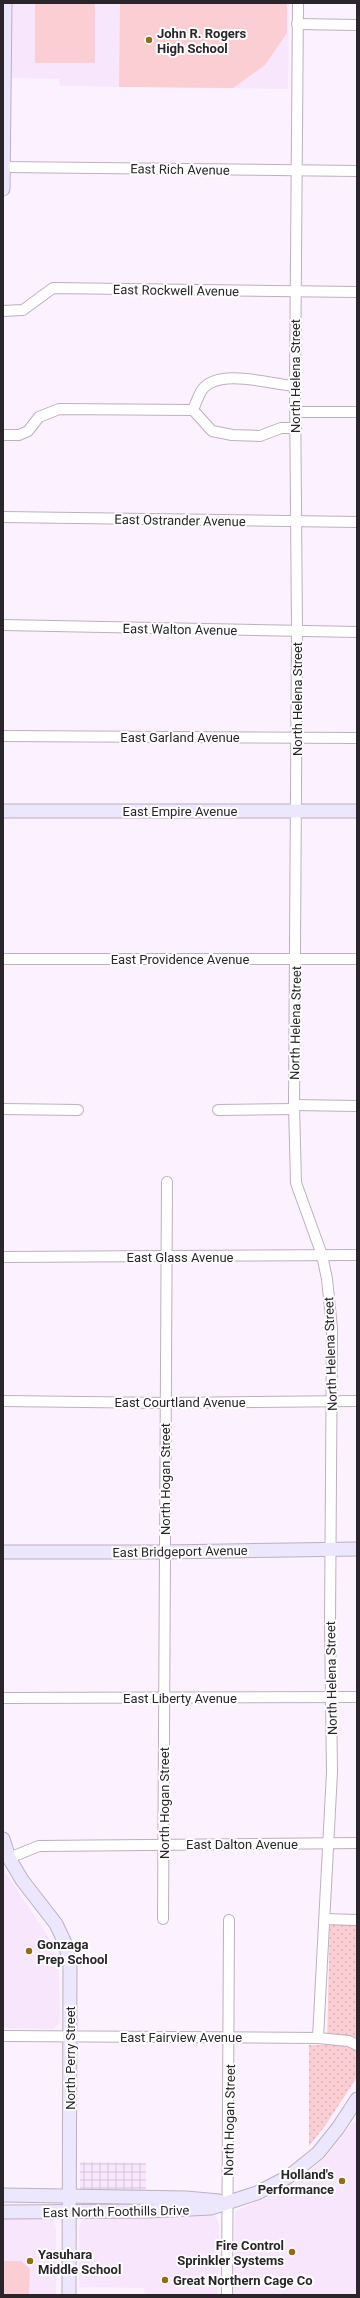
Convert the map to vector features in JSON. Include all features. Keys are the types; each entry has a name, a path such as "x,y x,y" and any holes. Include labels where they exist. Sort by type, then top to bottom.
{"street":[{"path":"3,188 5,3"},
{"name":"North Helena Street","path":"298,3 294,386 296,412 297,631 294,1107 296,1183 322,1256 327,1279 332,1325 332,1549 330,1623 332,1697 330,1844 318,2038"},
{"path":"297,24 357,24"},
{"name":"East Rich Avenue","path":"4,167 357,171"},
{"name":"East Rockwell Avenue","path":"3,310 23,310 53,288 357,292"},
{"path":"193,410 203,389 221,380 262,380 280,385 294,386"},
{"path":"3,435 19,435 28,431 39,417 59,409 193,410 212,431 232,435 260,436 281,428 296,428"},
{"path":"296,412 357,412"},
{"name":"East Ostrander Avenue","path":"3,517 357,522"},
{"name":"East Walton Avenue","path":"3,625 357,632"},
{"name":"East Garland Avenue","path":"3,736 357,738"},
{"name":"East Empire Avenue","path":"3,811 357,811"},
{"name":"East Providence Avenue","path":"3,959 357,959"},
{"path":"218,1110 357,1106"},
{"path":"3,1109 78,1110"},
{"name":"North Hogan Street","path":"163,1919 167,1182"},
{"name":"East Glass Avenue","path":"3,1257 166,1258 357,1255"},
{"name":"East Courtland Avenue","path":"3,1401 165,1403 357,1401"},
{"name":"East Bridgeport Avenue","path":"3,1552 164,1552 357,1549"},
{"name":"East Liberty Avenue","path":"3,1698 357,1697"},
{"name":"North Perry Street","path":"3,1839 9,1858 22,1880 56,1924 65,1943 70,1965 69,2295"},
{"name":"East Dalton Avenue","path":"9,1858 39,1846 357,1844"},
{"path":"325,1919 357,1920"},
{"name":"North Hogan Street","path":"227,2295 230,2036 229,1920"},
{"name":"East Fairview Avenue","path":"3,2036 230,2036 318,2038 349,2041 357,2045"},
{"name":"East North Foothills Drive","path":"3,2212 187,2210 211,2208 257,2193 288,2177 318,2152 338,2128 356,2102"},
{"name":"East North Foothills Drive","path":"3,2195 186,2198 228,2202"}],"shaded area":[{"name":"John R. Rogers High School","path":"10,3 289,3 288,89 60,86 59,79 9,78"},
{"path":"35,3 95,3 95,63 35,63"},
{"path":"120,3 287,3 287,33 265,65 233,88 119,87"},
{"name":"Gonzaga Prep School","path":"3,1869 53,1944 59,1973 60,2023 53,2029 3,2028"},
{"path":"330,1914 357,1914 357,2077 325,2126 309,2146 309,2045 327,2045"},
{"path":"357,2120 357,2295 233,2295 235,2211 272,2195 296,2182 326,2157 350,2125"},
{"path":"80,2162 146,2163 146,2192 80,2190"},
{"path":"209,2214 216,2217 219,2224 218,2295 145,2295 144,2288 79,2287 79,2227 83,2218"},
{"name":"Yasuhara Middle School","path":"3,2216 48,2217 53,2219 56,2228 56,2295 3,2295"},
{"path":"3,2261 21,2261 30,2269 29,2295 3,2295"}],"place":[{"name":"John R. Rogers High School","path":"149,40"},
{"name":"Gonzaga Prep School","path":"29,1951"},
{"name":"Holland's Performance","path":"342,2181"},
{"name":"Fire Control Sprinkler Systems","path":"292,2252"},
{"name":"Yasuhara Middle School","path":"30,2261"},
{"name":"Great Northern Cage Co","path":"165,2280"}]}
